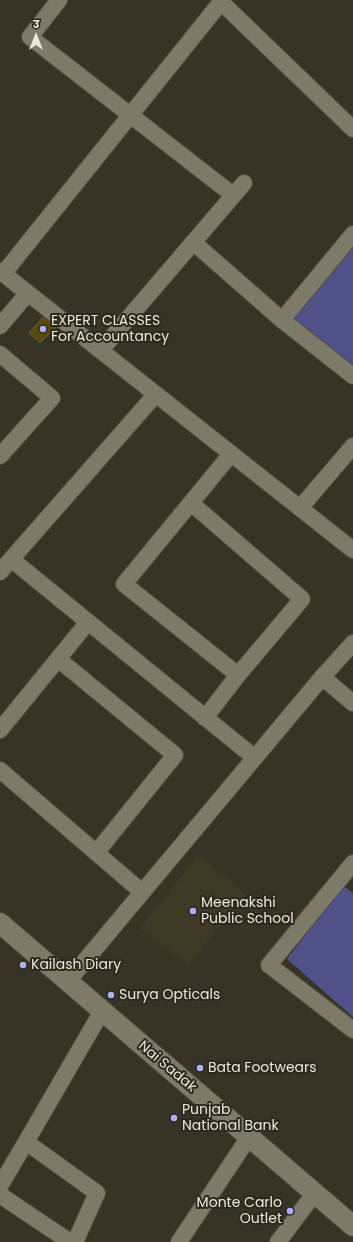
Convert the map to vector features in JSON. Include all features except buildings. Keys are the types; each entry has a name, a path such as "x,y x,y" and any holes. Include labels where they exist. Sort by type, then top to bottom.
{"street":[{"path":"59,0 30,37 234,195"},
{"path":"353,129 222,2 2,272 353,550"},
{"path":"101,350 244,183"},
{"path":"282,320 353,234"},
{"path":"193,242 282,320 353,376"},
{"path":"0,326 28,293"},
{"path":"0,354 52,398 0,456"},
{"path":"0,572 156,394"},
{"path":"300,508 353,446"},
{"path":"231,454 124,584 238,675"},
{"path":"191,503 302,599 238,675 205,718"},
{"path":"12,559 255,758"},
{"path":"0,730 88,622"},
{"path":"68,981 324,675 353,643"},
{"path":"58,659 175,755 96,853"},
{"path":"324,675 328,682 353,703"},
{"path":"0,770 142,892"},
{"path":"352,867 269,965 353,1030"},
{"name":"Nai Sadak","path":"0,923 353,1226"},
{"path":"0,1186 102,1011"},
{"path":"179,1242 249,1137"},
{"path":"26,1142 97,1193 75,1242"},
{"path":"278,1242 314,1194"},
{"path":"0,1195 70,1242"}],"shaded area":[{"path":"353,234 353,376 282,320"},
{"name":"Meenakshi Public School","path":"198,855 246,895 188,965 140,928"},
{"path":"343,886 353,893 353,1017 287,959"}],"place":[{"name":"EXPERT CLASSES For Accountancy","path":"43,329"},
{"name":"Meenakshi Public School","path":"193,911"},
{"name":"Kailash Diary","path":"23,965"},
{"name":"Surya Opticals","path":"111,995"},
{"name":"Bata Footwears","path":"200,1068"},
{"name":"Punjab National Bank","path":"174,1118"},
{"name":"Monte Carlo Outlet","path":"290,1211"}]}
